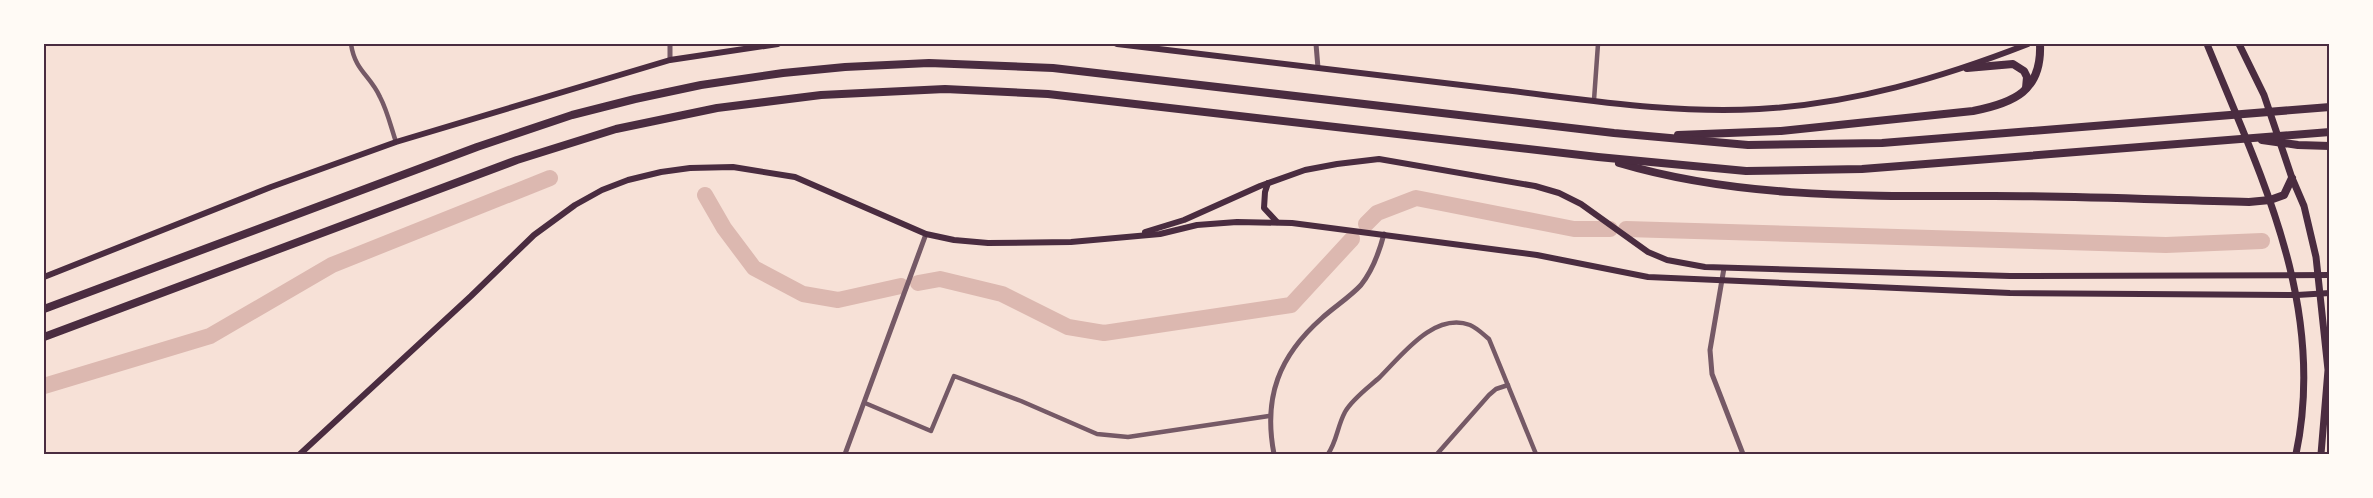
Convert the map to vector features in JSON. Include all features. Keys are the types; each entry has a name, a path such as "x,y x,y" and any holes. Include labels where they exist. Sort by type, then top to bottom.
{"highway":[{"path":"1639,136 1781,131 1973,111 1995,106 2015,99 2034,80 2039,69 2040,44"},
{"path":"44,309 477,147 572,115 701,85 845,67 929,63 1053,68 1639,136 1748,145 1810,146 1882,143 2330,107"},
{"path":"1967,68 2013,64 2020,67 2027,77 2025,90"},
{"path":"44,337 496,167 570,142 676,116 786,99 884,91 945,89 1008,91 1696,167 1802,172 2330,132"},
{"path":"2243,138 2330,146"},
{"path":"1598,157 1655,174 1751,189 1854,196 2015,196 2249,202 2270,200 2284,195 2292,178"}],"main road":[{"path":"44,277 271,187 396,142 670,60 778,44"},
{"path":"1117,44 1594,100 1709,110 1760,109 1831,101 1883,91 1967,68 2028,44"},
{"path":"2207,44 2270,200 2293,275 2302,341 2304,378 2302,419 2296,454"},
{"path":"2239,44 2264,95 2304,206 2316,257 2328,370 2321,454"},
{"path":"1116,238 1184,220 1268,183 1305,170 1379,159 1535,186 1559,193 1581,204 1648,252 1667,260 1705,267 2010,276 2330,275"},
{"path":"300,454 534,235 575,204 628,180 661,172 717,166 768,171 795,177 926,234 954,240 988,243 1071,242 1160,234 1217,223 1278,223 1384,234 1537,255 1648,277 2010,293 2297,295 2330,293"},
{"path":"1268,183 1264,208 1278,223"}],"street":[{"path":"351,44 359,69 380,96 396,142"},
{"path":"670,44 670,60"},
{"path":"1316,44 1318,68"},
{"path":"1594,100 1598,44"},
{"path":"846,454 926,234"},
{"path":"1274,454 1269,416 1278,375 1291,351 1322,318 1360,286 1378,255 1384,234"},
{"path":"1724,268 1710,350 1712,374 1743,454"},
{"path":"1328,454 1336,443 1337,430 1346,411 1423,334 1445,324 1463,323 1473,326 1489,339 1536,454"},
{"path":"865,403 931,430 954,376 1021,401 1097,434 1128,437 1269,416"},
{"path":"1437,454 1489,395 1496,389 1509,385"}],"waterway":[{"path":"44,386 210,336 332,265 550,178"},
{"path":"705,195 724,228 754,268 803,294 838,300 901,286"},
{"path":"1366,224 1377,213 1416,198 1574,229 1610,229"},
{"path":"1626,229 2166,245 2262,241"},
{"path":"918,283 940,279 1002,294 1068,327 1104,333 1291,305 1352,239"}]}
